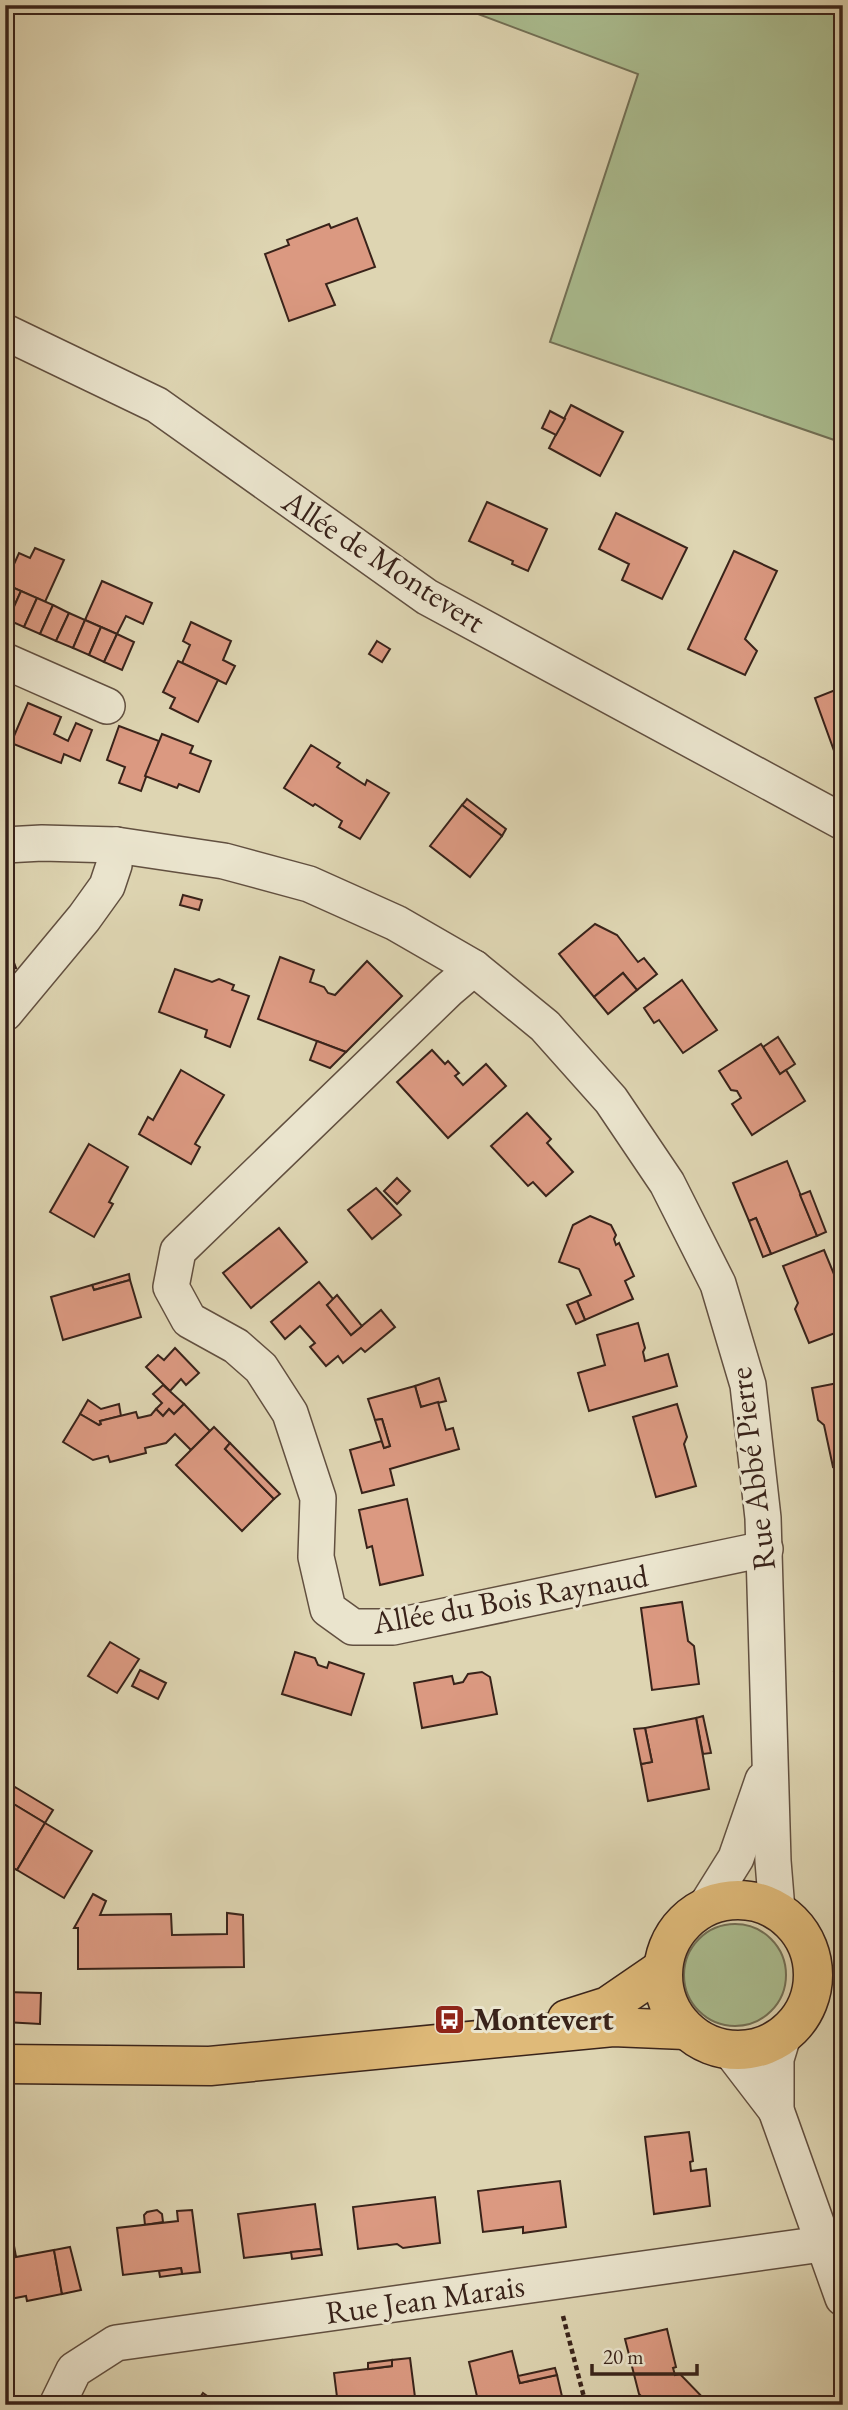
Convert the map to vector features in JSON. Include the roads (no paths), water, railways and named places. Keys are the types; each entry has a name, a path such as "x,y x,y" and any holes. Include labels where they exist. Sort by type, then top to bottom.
{"main road":[{"path":"789,1922 811,1954 813,1977 826,1992 783,2036 758,2048 730,2050 698,2040 685,2030 671,2012 663,1991 662,1969 666,1950 675,1931 689,1916 706,1906 729,1899 754,1901 826,1944 843,1947"},
{"path":"511,2036 608,2006 662,1969"},
{"path":"5,2064 210,2066 613,2027 685,2030"}],"street":[{"name":"Allée de Montevert","path":"5,332 157,405 427,597 843,822"},
{"path":"5,661 107,706"},
{"name":"Rue Abbé Pierre","path":"5,845 116,845 224,861 309,884 396,923 474,968 545,1026 611,1100 667,1183 713,1273 748,1385 764,1518 773,1861 789,1922"},
{"path":"5,1013 84,918 107,886 114,864 116,845"},
{"name":"Allée du Bois Raynaud","path":"474,968 178,1251 171,1287 189,1320 236,1346 261,1368 290,1413 318,1498 316,1557 328,1609 353,1627 393,1627 765,1549"},
{"name":"Rue Abbé Pierre","path":"706,1906 736,1858 771,1757"},
{"path":"776,2110 776,2059 783,2036"},
{"path":"730,2050 776,2110 843,2298"},
{"name":"Rue Jean Marais","path":"57,2405 74,2370 116,2343 822,2244"}],"place":[{"name":"Montevert","path":"450,2019"}]}
